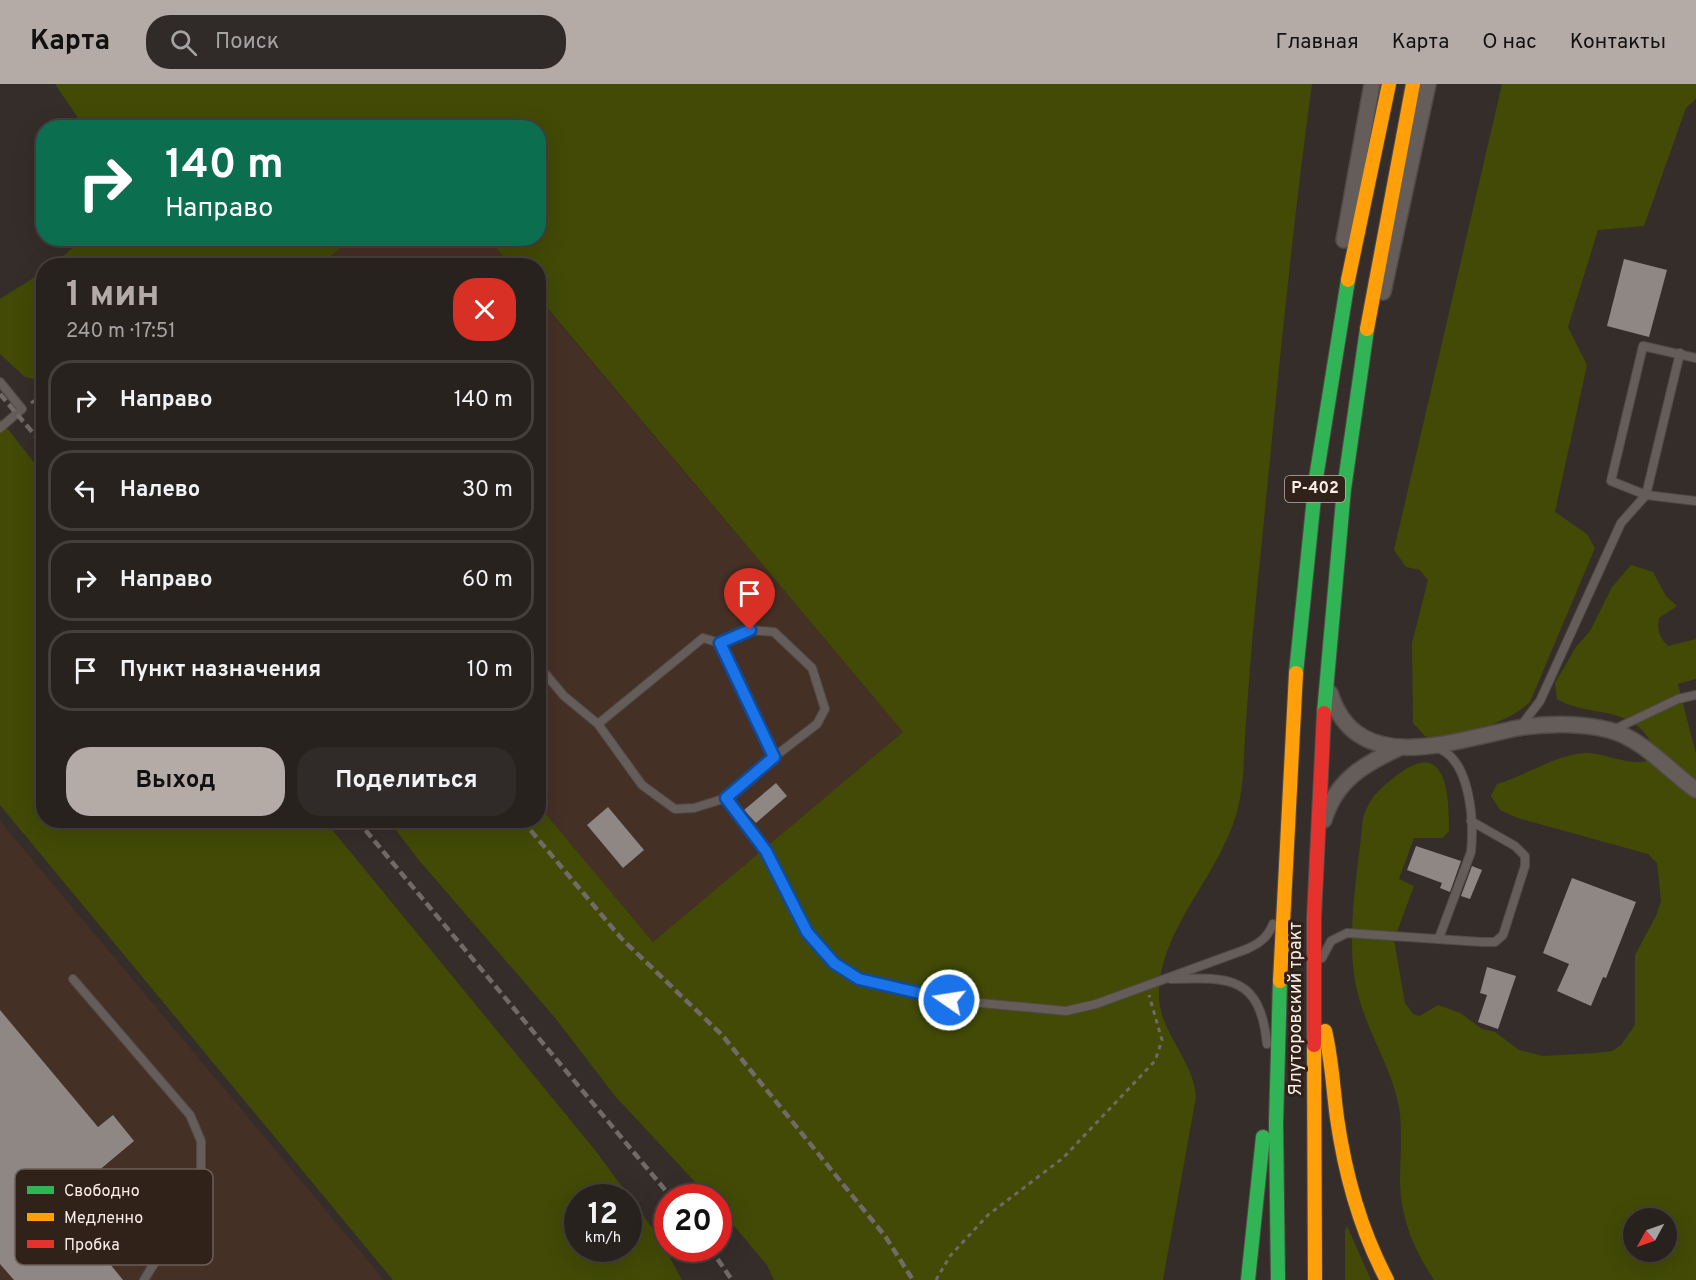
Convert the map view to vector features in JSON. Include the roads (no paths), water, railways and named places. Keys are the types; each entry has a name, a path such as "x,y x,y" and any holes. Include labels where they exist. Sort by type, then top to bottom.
{"main road":[{"name":"Р-402","path":"1291,738 1315,484 1331,376 1389,84"},
{"name":"Р-402","path":"1327,683 1346,489 1360,382 1380,249 1413,84"},
{"name":"Ялуторовский тракт","path":"1315,1280 1317,847 1327,683"},
{"name":"Ялуторовский тракт","path":"1278,1280 1276,1162 1279,986 1291,738"},
{"path":"1248,1280 1279,986"},
{"path":"1315,993 1329,1045 1339,1132 1349,1178 1373,1253 1387,1280"},
{"path":"1269,1066 1276,1162"}],"street":[{"path":"1331,376 1340,264 1372,84"},
{"path":"1360,382 1390,266 1428,84"},
{"path":"1327,683 1336,712 1354,735 1367,741 1401,747 1430,745 1520,727 1572,726 1611,730 1639,746 1696,790"},
{"path":"1317,847 1333,796 1342,783 1372,760 1401,747"}],"lane":[{"path":"1696,358 1680,352 1643,346 1611,481 1646,495 1695,500 1696,492"},
{"path":"1520,727 1540,701 1621,523 1646,495 1680,352"},
{"path":"0,382 22,409 0,428"},
{"path":"546,675 564,696 598,724 642,785 675,809 694,808 726,798 817,724 825,709 812,668 774,632 750,630 720,643 703,638 598,724"},
{"path":"720,643 774,757"},
{"path":"1611,730 1678,699 1696,695"},
{"path":"1279,816 1291,738"},
{"path":"1430,745 1443,750 1462,774 1468,791 1471,821 1471,852 1439,938"},
{"path":"726,798 766,851 807,932 834,963 859,979 949,1000 1048,1011 1080,1008 1260,943 1269,934 1273,920"},
{"path":"1315,974 1328,945 1341,934 1495,942 1503,935 1525,866 1525,856 1515,846 1471,821"},
{"path":"1163,979 1211,978 1244,988 1262,1011 1268,1051"},
{"path":"73,979 190,1115 201,1141 201,1169"},
{"path":"144,1280 153,1265"}],"railway":[{"path":"0,394 36,437"},
{"path":"364,828 660,1184"},
{"path":"529,828 621,938 722,1035 885,1236 913,1280"},
{"path":"720,1262 732,1280"}]}
